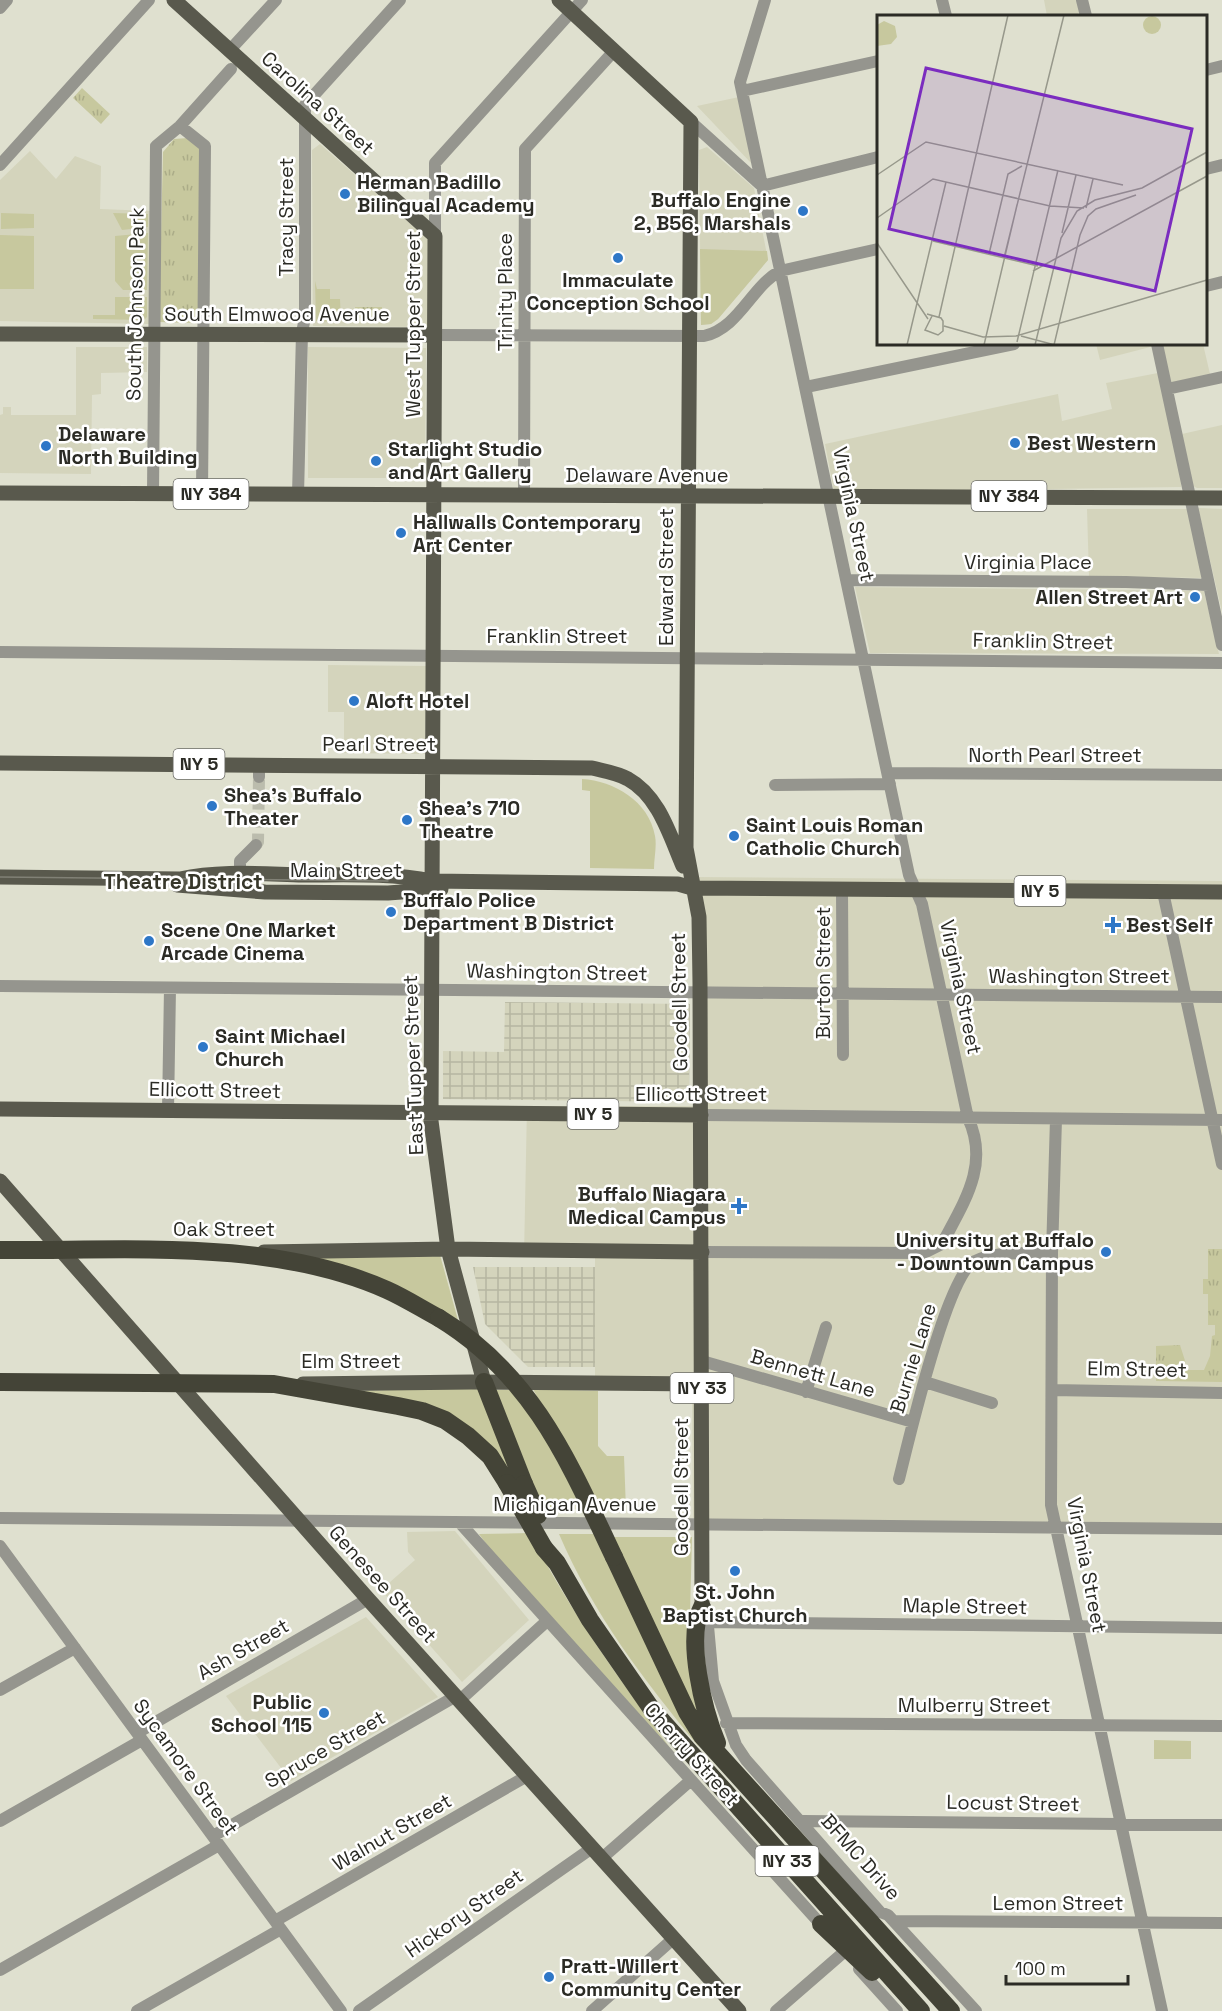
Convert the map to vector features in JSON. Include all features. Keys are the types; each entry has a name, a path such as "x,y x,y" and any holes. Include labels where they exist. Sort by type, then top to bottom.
{"highway":[{"name":"Oak Street","path":"0,1250 219,1252"},
{"path":"219,1252 322,1269 386,1290 440,1318 487,1352 523,1389 566,1457 687,1712 714,1752 749,1789"},
{"name":"Elm Street","path":"0,1382 176,1381 274,1384"},
{"path":"484,1382 516,1483"},
{"path":"274,1384 422,1411 445,1420 468,1436 516,1483"},
{"name":"NY 33","path":"516,1483 544,1548 557,1563 595,1628 653,1711 921,2011"},
{"name":"NY 33","path":"705,1615 698,1614 696,1644 702,1700 719,1747 749,1789 951,2011"},
{"path":"887,1916 883,1921 955,2011"},
{"path":"821,1924 908,2011"}],"main road":[{"name":"Carolina Street","path":"174,0 435,236"},
{"path":"559,0 691,122"},
{"name":"Edward Street","path":"691,122 686,848 692,888"},
{"name":"West Tupper Street","path":"432,885 435,236"},
{"name":"South Elmwood Avenue","path":"0,334 434,335"},
{"name":"Delaware Avenue","path":"0,493 1222,498"},
{"name":"Pearl Street","path":"0,763 259,771 432,765 592,768 630,780 658,810 692,888"},
{"path":"0,877 180,879 211,874 391,876 432,885 678,884 692,888"},
{"name":"Main Street","path":"0,883 180,885 265,891 388,892 432,885"},
{"name":"East Tupper Street","path":"432,885 431,1113 448,1249 484,1382"},
{"name":"NY 5","path":"692,888 1222,892"},
{"name":"Goodell Street","path":"692,888 699,918 702,1524 705,1615"},
{"name":"Ellicott Street","path":"0,1109 701,1115"},
{"name":"Genesee Street","path":"0,1181 368,1599 739,2011"},
{"name":"Oak Street","path":"219,1252 448,1249 702,1252"},
{"name":"Elm Street","path":"274,1384 484,1382 702,1384"}],"street":[{"path":"0,8 7,0"},
{"path":"0,165 149,0"},
{"path":"230,51 276,0"},
{"name":"Tracy Street","path":"298,495 302,333 305,317 305,105 400,0"},
{"name":"West Tupper Street","path":"435,236 435,163 582,0"},
{"path":"765,0 740,82 741,91 877,62"},
{"path":"942,0 946,15"},
{"path":"1085,0 1086,15"},
{"name":"Trinity Place","path":"524,495 525,149 614,51"},
{"path":"1207,69 1222,66"},
{"name":"South Johnson Park","path":"153,494 156,146 180,126 231,69"},
{"name":"Virginia Street","path":"702,1252 912,1253 933,1250 942,1244 978,1165 977,1148 968,1118 922,904 909,875 741,91"},
{"path":"691,122 762,186 877,157"},
{"path":"180,126 205,146 202,494"},
{"path":"1207,169 1222,165"},
{"path":"780,271 877,249"},
{"name":"South Elmwood Avenue","path":"434,335 689,336 714,334 728,324 768,279 780,271"},
{"path":"1207,286 1222,282"},
{"path":"806,387 1009,345"},
{"path":"1157,345 1222,645"},
{"path":"1167,389 1222,377"},
{"name":"Virginia Place","path":"847,580 1126,582 1209,585"},
{"name":"Franklin Street","path":"0,652 1222,663"},
{"name":"North Pearl Street","path":"775,785 889,779 1222,775"},
{"path":"240,868 240,861 256,845"},
{"name":"Burton Street","path":"842,890 843,1055"},
{"path":"1163,892 1186,997 1217,1120 1222,1164"},
{"name":"Washington Street","path":"0,986 1222,997"},
{"path":"168,1111 170,988"},
{"name":"Ellicott Street","path":"701,1115 1217,1120"},
{"name":"Virginia Street","path":"1056,1119 1052,1253 1051,1505 1162,2011"},
{"name":"Burnie Lane","path":"899,1479 913,1422 948,1305 960,1278 972,1262 991,1255 1052,1253"},
{"path":"806,1392 825,1327"},
{"name":"Bennett Lane","path":"702,1362 913,1422"},
{"path":"925,1382 992,1403"},
{"name":"Elm Street","path":"1052,1390 1222,1393"},
{"name":"Michigan Avenue","path":"0,1518 1222,1529"},
{"name":"Cherry Street","path":"460,1522 897,2011"},
{"name":"Sycamore Street","path":"0,1546 341,2011"},
{"name":"Ash Street","path":"0,1821 368,1599"},
{"name":"Maple Street","path":"705,1615 1222,1628"},
{"name":"Goodell Street","path":"705,1615 712,1681 726,1723"},
{"name":"Spruce Street","path":"0,1970 216,1840 458,1699 547,1621"},
{"path":"0,1690 75,1648"},
{"name":"Mulberry Street","path":"726,1723 1222,1726"},
{"name":"BFMC Drive","path":"726,1723 746,1760 976,2011"},
{"name":"Walnut Street","path":"137,2011 527,1776"},
{"name":"Hickory Street","path":"359,2011 597,1853 690,1780"},
{"name":"Locust Street","path":"803,1821 1222,1825"},
{"name":"Lemon Street","path":"887,1916 1222,1923"},
{"path":"592,2011 673,1939"},
{"path":"776,2011 844,1952"}],"shaded area":[{"path":"1044,0 1078,0 1079,13 1076,15 1047,15"},
{"path":"739,97 751,163 697,106"},
{"name":"Herman Badillo Bilingual Academy","path":"320,144 428,239 429,325 426,327 313,326 312,150"},
{"path":"707,147 754,188 768,260 718,319 711,324 701,325 699,150"},
{"path":"30,151 56,179 75,156 101,166 100,209 151,211 149,324 0,321 0,180"},
{"path":"1096,345 1158,345 1100,360"},
{"path":"1161,345 1203,345 1210,374 1170,383"},
{"path":"76,347 147,347 147,372 101,373 101,394 92,395 91,474 0,473 0,415 3,414 3,407 11,407 11,415 76,415"},
{"path":"308,347 426,348 425,478 308,478"},
{"path":"1163,372 1180,450 1181,487 834,492 825,444 1058,394 1062,421 1112,409 1106,383"},
{"path":"1222,425 1222,488 1197,488 1193,486 1182,434"},
{"path":"1198,508 1222,509 1222,612"},
{"path":"1087,509 1188,509 1203,578 1089,576"},
{"path":"855,587 1204,591 1219,654 870,653"},
{"path":"328,665 426,666 425,754 344,753 344,712 328,712"},
{"name":"Buffalo Niagara Medical Campus","path":"693,877 1222,881 1222,1534 693,1530 692,1389 595,1389 595,1256 524,1256 527,1106 694,1106"},
{"path":"505,1002 690,1004 689,1102 443,1099 443,1051 504,1052"},
{"path":"473,1267 595,1267 595,1367 528,1367 485,1324"},
{"path":"455,1531 529,1620 462,1682 381,1590 415,1560 408,1552 407,1532"},
{"name":"Public School 115","path":"366,1617 438,1697 291,1781 226,1696"}],"green space":[{"path":"82,88 110,114 101,124 73,98"},
{"path":"188,138 200,148 199,323 159,322 163,152 174,139"},
{"path":"1,213 34,214 34,228 1,229"},
{"path":"113,213 148,214 148,227 122,230"},
{"path":"148,233 147,290 123,290 115,281 115,236"},
{"path":"0,235 34,236 34,289 0,289"},
{"path":"700,249 767,251 768,260 718,319 711,324 701,325"},
{"path":"315,281 317,289 330,289 330,299 340,299 341,322 316,321"},
{"path":"115,297 147,297 147,317 144,320 93,319 93,315 115,315"},
{"path":"355,307 382,307 382,318 355,318"},
{"path":"582,779 618,789 638,803 646,813 655,836 654,869 590,868 590,791 582,790"},
{"path":"1208,1249 1222,1249 1222,1382 1156,1381 1156,1346 1180,1345 1188,1370 1204,1370 1210,1356 1215,1325 1208,1325 1208,1294 1203,1294 1203,1279 1208,1279"},
{"path":"440,1255 458,1320 417,1297 377,1279 314,1260 290,1256"},
{"path":"474,1388 480,1390 511,1470 477,1435 352,1391"},
{"path":"533,1389 598,1391 598,1446 607,1456 624,1456 626,1510 599,1510"},
{"path":"496,1390 513,1390 556,1454 581,1509 544,1511"},
{"path":"530,1533 579,1619 674,1753 493,1553 479,1534"},
{"path":"559,1534 595,1534 699,1747 621,1645 587,1592"},
{"path":"610,1537 692,1537 689,1652 703,1723 692,1706"},
{"path":"1154,1740 1191,1741 1191,1759 1154,1759"}],"tunnel":[{"path":"256,845 258,842 259,777"}],"tram line":[{"path":"0,877 388,881"}],"place":[{"name":"Herman Badillo Bilingual Academy","path":"345,194"},
{"name":"Buffalo Engine 2, B56, Marshals","path":"803,211"},
{"name":"Immaculate Conception School","path":"618,258"},
{"name":"Best Western","path":"1015,443"},
{"name":"Delaware North Building","path":"46,446"},
{"name":"Starlight Studio and Art Gallery","path":"376,461"},
{"name":"Hallwalls Contemporary Art Center","path":"401,533"},
{"name":"Allen Street Art","path":"1195,597"},
{"name":"Aloft Hotel","path":"354,701"},
{"name":"Shea's Buffalo Theater","path":"212,806"},
{"name":"Shea's 710 Theatre","path":"407,820"},
{"name":"Saint Louis Roman Catholic Church","path":"734,836"},
{"name":"Buffalo Police Department B District","path":"391,912"},
{"name":"Best Self","path":"1113,925"},
{"name":"Scene One Market Arcade Cinema","path":"149,941"},
{"name":"Saint Michael Church","path":"203,1047"},
{"name":"Buffalo Niagara Medical Campus","path":"739,1206"},
{"name":"University at Buffalo - Downtown Campus","path":"1106,1252"},
{"name":"St. John Baptist Church","path":"735,1571"},
{"name":"Public School 115","path":"324,1713"},
{"name":"Pratt-Willert Community Center","path":"549,1977"}],"district":[{"name":"Theatre District","path":"183,882"}]}
